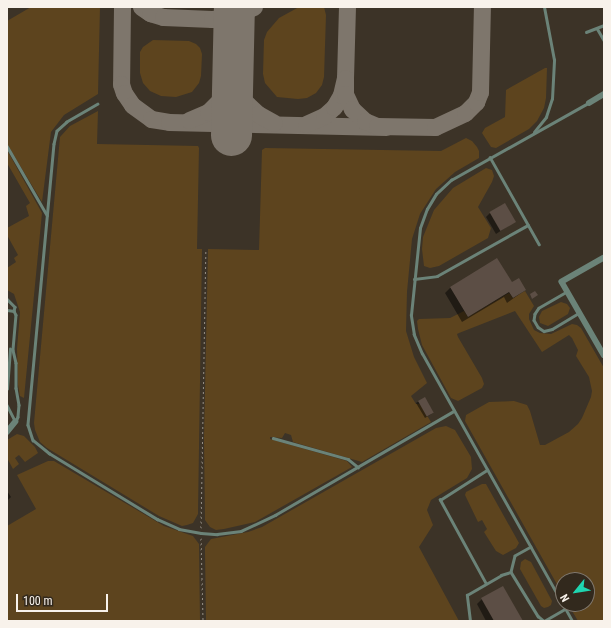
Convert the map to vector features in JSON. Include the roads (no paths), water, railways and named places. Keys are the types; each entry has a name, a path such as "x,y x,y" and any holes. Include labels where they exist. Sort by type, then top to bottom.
{"street":[{"path":"589,103 604,94"},
{"path":"603,260 562,282 604,355"},
{"path":"7,432 15,422"}],"lane":[{"path":"532,134 546,117 552,99 554,60 544,7"},
{"path":"586,32 604,25"},
{"path":"597,28 604,40"},
{"path":"555,590 422,354 414,335 411,315 420,228 427,209 436,194 451,180 589,103"},
{"path":"98,104 67,122 57,132 54,144 28,425 33,440 48,453 157,519 179,529 217,534 241,531 257,525 454,411"},
{"path":"7,146 47,216"},
{"path":"490,157 538,244"},
{"path":"414,278 437,276 442,274 528,225"},
{"path":"567,292 539,308 535,314 534,320 538,327 544,331 552,329 579,313"},
{"path":"7,299 15,307 14,311 16,320 10,349 7,389"},
{"path":"7,310 14,311"},
{"path":"10,349 16,363 16,388 19,405 18,417 15,422"},
{"path":"7,405 15,422"},
{"path":"273,438 348,459 358,467"},
{"path":"486,584 440,500 487,470"},
{"path":"531,547 515,556 511,572 538,616 544,621 560,612"},
{"path":"470,621 467,595 511,572"},
{"path":"568,612 572,621"}]}
